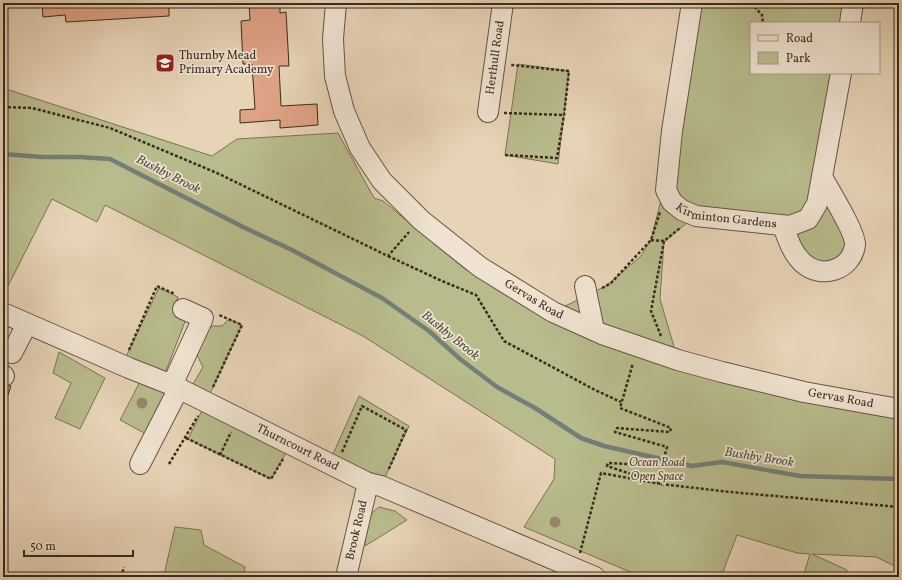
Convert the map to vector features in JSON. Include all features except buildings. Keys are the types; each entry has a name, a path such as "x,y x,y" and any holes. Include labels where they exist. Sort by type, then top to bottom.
{"street":[{"name":"Gervas Road","path":"336,3 333,39 335,76 342,105 351,130 363,153 382,181 421,220 486,271 546,308 594,330 670,357 722,372 804,392 899,409"},
{"name":"Herthull Road","path":"488,112 503,3"},
{"name":"Kirminton Gardens","path":"692,3 672,131 666,190 672,202 682,210 696,216 784,226 790,226 808,218 817,204 841,74"},
{"path":"850,22 853,3"},
{"path":"784,226 794,253 803,264 814,270 824,272 835,270 844,265 855,245 853,234 822,177"},
{"path":"586,291 594,330"},
{"path":"140,464 175,387 210,321 184,309"},
{"name":"Thurncourt Road","path":"3,313 175,387 336,467 374,484 595,577"},
{"path":"12,353 28,324"},
{"name":"Brook Road","path":"346,577 374,484"}],"path":[{"path":"751,3 762,14 763,22"},
{"path":"495,63 569,71 557,158 505,155"},
{"path":"3,107 32,108 110,128 217,173 442,282 476,295 504,340 595,390 622,402"},
{"path":"488,112 564,115"},
{"path":"586,291 612,283 651,240 666,190"},
{"path":"388,256 421,220"},
{"path":"651,240 664,242 651,311 670,357"},
{"path":"633,361 620,408 671,428 670,432 616,428 615,432 667,447 662,466 608,463 607,466 661,484"},
{"path":"170,464 206,402"},
{"path":"336,467 362,406 406,430 374,484"},
{"path":"220,455 238,418"},
{"path":"186,438 271,479 291,444"},
{"path":"576,569 601,473 661,484 730,492 899,507"},
{"path":"121,577 124,567"}],"green space":[{"path":"700,3 843,3 840,22 750,22 750,74 832,74 810,203 791,222 683,205 671,185"},
{"path":"518,64 569,71 558,164 505,155"},
{"name":"Ocean Road Open Space","path":"3,88 212,156 237,139 338,133 374,198 383,201 465,269 550,317 553,312 606,286 640,257 651,240 661,200 694,217 664,242 660,299 675,350 899,418 899,568 876,557 812,554 847,570 845,577 803,577 810,554 797,553 737,535 721,577 642,577 524,527 554,479 555,459 363,336 105,205 97,222 52,199 7,288 3,287"},
{"path":"822,177 850,256 812,269 790,226 808,218"},
{"path":"159,288 178,297 174,311 186,319 162,381 172,385 148,435 120,420 144,374 122,365"},
{"path":"229,319 242,325 206,402 188,393 203,367 191,343 212,326 222,326"},
{"path":"59,352 105,378 80,429 55,418 71,383 53,373"},
{"path":"359,396 409,426 381,486 329,463"},
{"path":"206,402 291,444 271,479 188,439"},
{"path":"379,507 395,511 407,520 365,546 367,517"},
{"path":"175,527 201,530 204,545 245,567 244,577 174,577 164,575"}],"waterway":[{"name":"Bushby Brook","path":"3,154 110,159 243,227 292,250 382,298 429,331 460,359 497,387 535,408 581,438 604,446 692,466 722,462 800,476 899,479"}],"place":[{"name":"Thurnby Mead Primary Academy","path":"165,63"}]}
